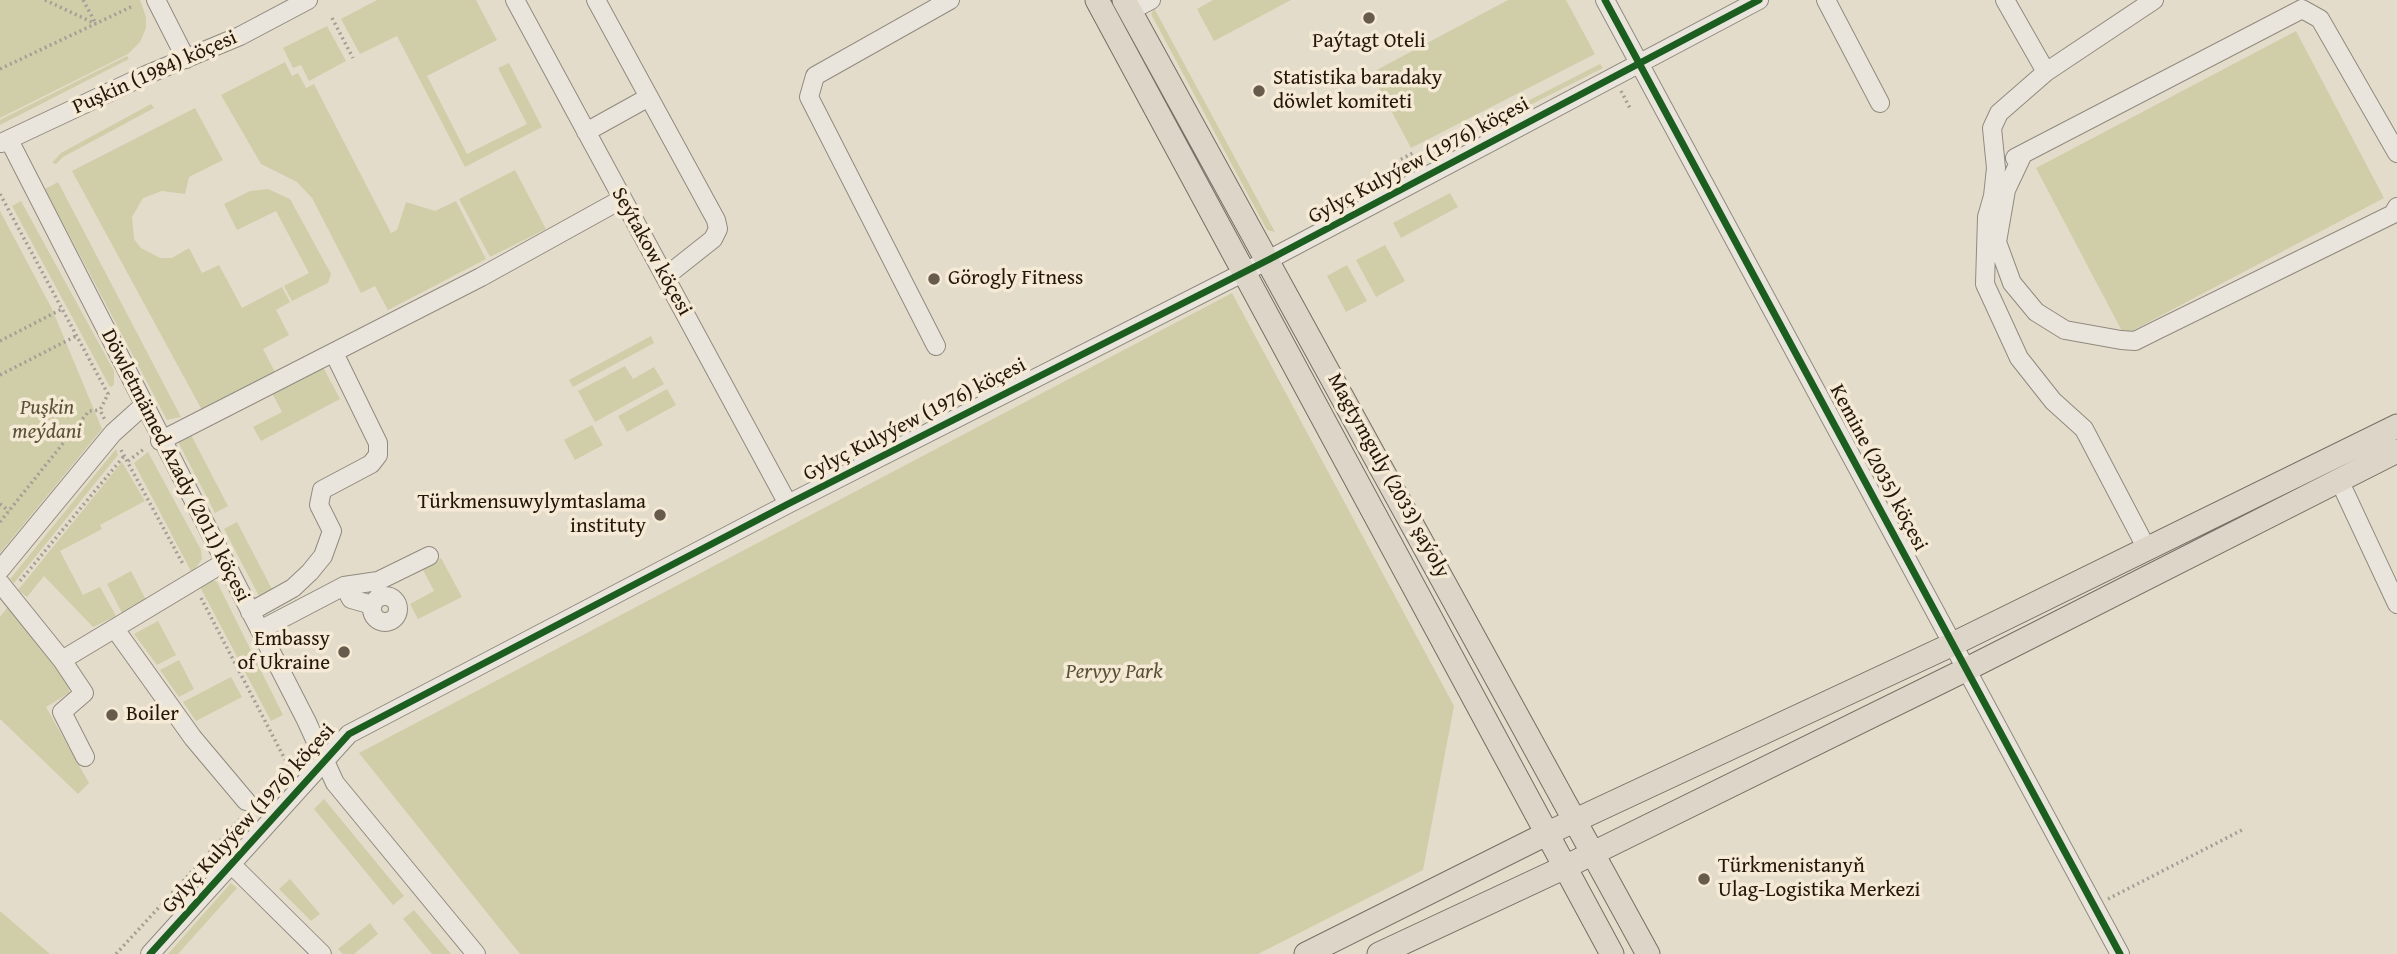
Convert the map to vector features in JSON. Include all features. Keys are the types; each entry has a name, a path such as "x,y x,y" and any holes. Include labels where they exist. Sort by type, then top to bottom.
{"main road":[{"name":"Magtymguly (2033) şaýoly","path":"1097,0 1563,868 1612,954"},
{"name":"Magtymguly (2033) şaýoly","path":"1127,6 1270,260 1648,954"},
{"path":"1306,954 1546,834 1953,644 2397,426"},
{"path":"1379,954 1563,868 1967,669 2397,451"}],"street":[{"path":"156,0 186,58"},
{"name":"Puşkin (1984) köçesi","path":"5,142 186,58 240,36 308,0"},
{"name":"Seýtakow köçesi","path":"514,0 788,505"},
{"path":"596,0 716,220 718,229 713,239 665,277"},
{"path":"936,345 809,97 815,76 950,0"},
{"path":"1127,6 1151,0"},
{"name":"Kemine (2035) köçesi","path":"1605,0 2120,954"},
{"name":"Gylyç Kulyýew (1976) köçesi","path":"150,954 349,734 788,505 1270,260 1759,0"},
{"path":"1826,0 1880,103"},
{"path":"2006,0 2046,72"},
{"path":"2147,549 2084,429 2053,401 2019,358 1985,284 1987,217 1993,196 1996,168 1992,136 1994,122 1999,113 2046,72 2154,0"},
{"path":"1996,168 2302,9 2320,19 2397,153"},
{"path":"586,132 649,97"},
{"name":"Döwletmämed Azady (2011) köçesi","path":"5,142 143,405 153,444 225,562 335,783 476,954"},
{"path":"2023,154 2006,190 1997,242 2012,283 2036,312 2066,330 2121,340 2135,341 2393,214 2397,207"},
{"path":"153,444 481,277 622,199"},
{"path":"250,612 293,588 317,564 323,556 332,531 319,505 322,490 371,464 378,455 379,443 334,353"},
{"path":"0,570 113,433 143,405"},
{"path":"2339,480 2397,604"},
{"path":"260,630 344,586 385,578 429,556"},
{"path":"62,660 225,562"},
{"path":"344,586 351,599 380,601 389,587 385,578"},
{"path":"8,584 84,693 62,712 85,757"},
{"path":"115,629 193,738 251,803"},
{"path":"231,864 314,951"}],"path":[{"path":"45,0 96,24"},
{"path":"83,0 96,24"},
{"path":"0,69 133,6"},
{"path":"332,18 353,58"},
{"path":"1396,162 1413,153"},
{"path":"0,194 108,394 100,410"},
{"path":"0,341 62,309"},
{"path":"0,375 77,336"},
{"path":"100,410 106,421"},
{"path":"0,522 89,411 100,410"},
{"path":"128,461 153,444"},
{"path":"116,954 251,803 289,767 120,448"},
{"path":"8,584 124,456"},
{"path":"0,504 9,511"},
{"path":"2094,906 2244,829"}],"green space":[{"path":"0,0 140,0 146,17 146,28 140,42 128,54 0,118"},
{"path":"377,0 476,0 497,40 427,76 467,154 527,124 498,68 509,63 542,127 465,167 397,36 360,54 341,19"},
{"path":"1213,0 1291,0 1214,41 1197,9"},
{"path":"1508,0 1566,0 1595,54 1411,148 1371,73"},
{"path":"1154,8 1275,232 1267,230 1151,14"},
{"path":"327,26 346,61 309,81 301,65 293,68 283,48"},
{"path":"2296,31 2384,198 2124,335 2036,168"},
{"path":"127,56 129,59 0,125 0,120"},
{"path":"285,62 292,76 298,73 306,88 314,84 391,233 397,230 406,202 435,211 456,201 486,259 388,310 375,286 361,293 312,198 297,182 261,164 221,95"},
{"path":"1600,64 1603,68 1418,162 1416,158"},
{"path":"151,104 154,108 63,157 56,164 52,163 61,153"},
{"path":"195,108 223,160 189,177 185,194 162,191 143,198 132,217 134,239 141,248 160,258 172,258 189,248 202,273 219,265 242,308 282,287 290,302 276,310 289,335 263,349 275,372 203,412 72,171"},
{"path":"515,170 546,229 490,257 459,199"},
{"path":"58,182 181,417 167,420 45,189"},
{"path":"268,189 290,199 331,274 328,283 292,301 284,286 309,273 276,211 237,230 224,204 250,191"},
{"path":"1450,193 1458,207 1401,238 1393,223"},
{"path":"21,201 114,371 114,385 110,387 12,206"},
{"name":"Puşkin meýdani","path":"0,211 52,309 102,429 0,553"},
{"path":"1385,245 1405,281 1376,297 1356,260"},
{"path":"1347,265 1367,301 1346,312 1327,276"},
{"name":"Pervyy Park","path":"1232,293 1454,706 1423,870 1258,954 520,954 359,753"},
{"path":"651,336 654,343 573,387 569,380"},
{"path":"625,366 633,379 654,367 664,384 595,422 578,391"},
{"path":"323,367 340,399 261,441 253,427 282,412 272,393"},
{"path":"667,389 676,405 627,432 618,416"},
{"path":"592,425 603,445 575,460 564,440"},
{"path":"189,431 228,506 215,513 176,438"},
{"path":"116,449 118,455 14,583 10,579"},
{"path":"148,452 201,550 202,559 192,573 134,463"},
{"path":"122,462 145,501 100,525 102,529 60,551 83,595 100,587 116,616 93,627 44,576 27,597 18,590"},
{"path":"237,522 272,589 259,596 224,529"},
{"path":"441,558 462,597 418,619 410,604 434,591 422,568"},
{"path":"131,571 146,600 122,613 107,584"},
{"path":"210,579 217,582 283,715 271,721 199,585"},
{"path":"10,604 69,677 69,693 46,707 89,783 78,794 0,719 0,617"},
{"path":"158,621 176,655 157,665 134,634"},
{"path":"179,660 194,689 179,697 160,670"},
{"path":"231,677 242,697 196,721 183,702"},
{"path":"324,799 404,896 393,905 314,809"},
{"path":"290,879 320,914 311,921 279,889"},
{"path":"231,883 237,888 178,954 168,954"},
{"path":"414,910 451,954 432,954 403,919"},
{"path":"0,911 50,954 0,954"},
{"path":"370,923 378,934 354,954 343,954 338,949"}],"cycle path":[{"path":"1605,0 2120,954"},
{"path":"150,954 349,734 788,504 1270,259 1759,0"}],"place":[{"name":"Paýtagt Oteli","path":"1369,18"},
{"name":"Statistika baradaky döwlet komiteti","path":"1259,91"},
{"name":"Görogly Fitness","path":"934,279"},
{"name":"Türkmensuwylymtaslama instituty","path":"660,515"},
{"name":"Embassy of Ukraine","path":"344,652"},
{"name":"Boiler","path":"112,715"},
{"name":"Türkmenistanyň Ulag-Logistika Merkezi","path":"1704,879"}]}
